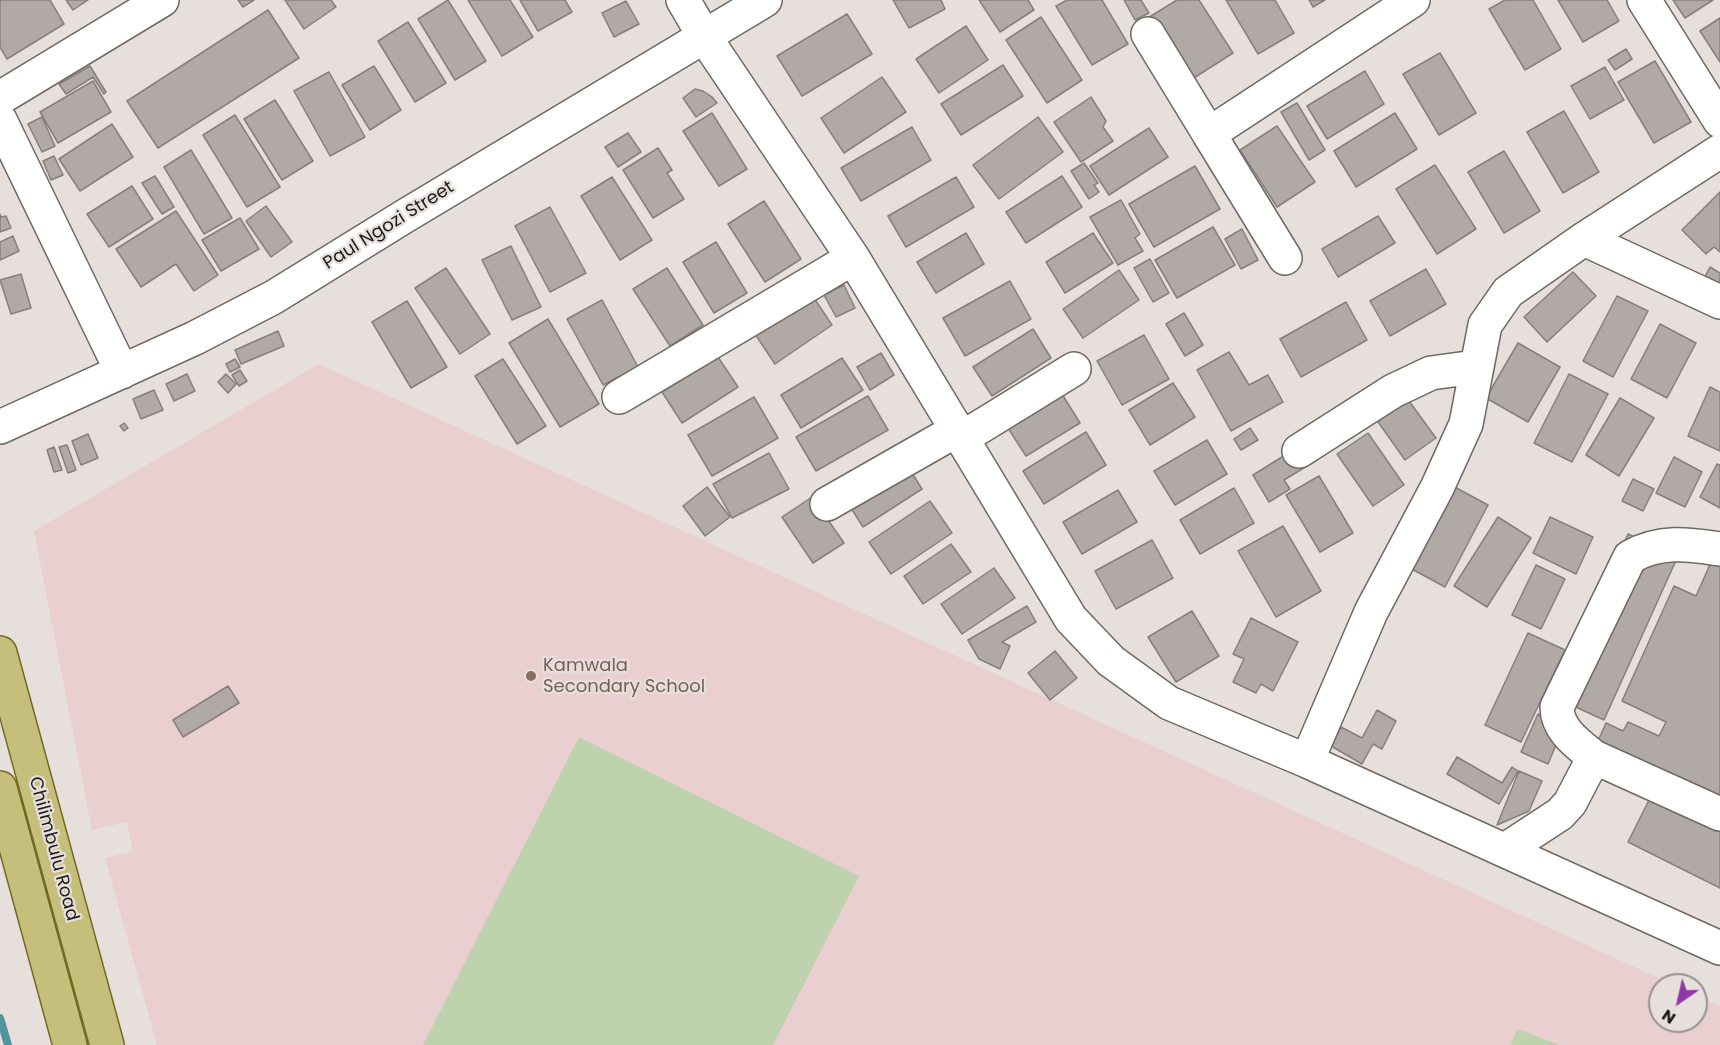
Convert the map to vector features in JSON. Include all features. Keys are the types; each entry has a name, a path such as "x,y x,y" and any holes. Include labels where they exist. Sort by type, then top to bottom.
{"main road":[{"name":"Chilimbulu Road","path":"0,653 107,1045"},
{"name":"Chilimbulu Road","path":"0,788 70,1045"}],"street":[{"path":"0,98 162,0"},
{"path":"683,0 704,36 853,258 1071,619 1111,661 1169,703 1307,761 1720,948"},
{"name":"Paul Ngozi Street","path":"0,427 195,338 274,297 765,0"},
{"path":"1209,134 1413,0"},
{"path":"1644,0 1720,121"},
{"path":"1148,34 1285,258"},
{"path":"0,120 122,372"},
{"path":"1307,761 1371,612 1437,488 1466,424 1485,325 1508,292 1584,239 1720,151"},
{"path":"1584,239 1720,302"},
{"path":"619,397 853,258"},
{"path":"1299,451 1393,391 1431,373 1476,367"},
{"path":"827,504 959,434 1074,369"},
{"path":"1720,549 1683,544 1646,548 1630,557 1557,707 1557,718 1572,739 1594,757 1720,814"},
{"path":"1505,850 1560,814 1570,803 1594,757"}],"shaded area":[{"name":"Kamwala Secondary School","path":"319,364 1648,973 1648,1033 1708,1033 1708,1000 1720,1006 1720,1045 157,1045 105,858 133,851 127,822 92,830 34,531"}],"green space":[{"path":"579,737 859,876 773,1045 423,1045"},
{"path":"1517,1029 1560,1045 1511,1045"}],"building":[{"path":"0,0 50,0 64,24 7,59 0,47"},
{"path":"66,0 88,0 73,10"},
{"path":"238,0 254,0 243,7"},
{"path":"285,0 331,0 336,7 304,29"},
{"path":"448,0 486,61 455,80 418,19"},
{"path":"468,0 510,0 533,37 502,56"},
{"path":"520,0 565,0 572,12 538,31"},
{"path":"893,0 941,0 945,9 909,28"},
{"path":"979,0 1028,0 1034,10 1000,32"},
{"path":"1067,0 1102,0 1128,44 1092,65 1056,6"},
{"path":"1124,0 1141,0 1149,13 1135,20"},
{"path":"1177,0 1199,0 1233,53 1186,83 1146,19"},
{"path":"1226,0 1275,0 1294,33 1258,54"},
{"path":"1309,0 1325,0 1313,7"},
{"path":"1505,0 1533,0 1561,49 1525,70 1489,9"},
{"path":"1558,0 1607,0 1619,21 1583,42"},
{"path":"1673,0 1713,0 1685,18"},
{"path":"626,1 639,24 614,37 602,13"},
{"path":"268,10 299,58 158,148 127,101"},
{"path":"847,14 872,54 802,96 777,56"},
{"path":"1041,17 1082,80 1047,103 1006,40"},
{"path":"1720,18 1720,62 1700,31"},
{"path":"408,22 446,83 415,102 378,41"},
{"path":"966,26 988,60 939,93 916,59"},
{"path":"1626,49 1632,59 1615,70 1608,60"},
{"path":"1440,53 1476,113 1439,135 1403,74"},
{"path":"1655,61 1691,122 1654,143 1618,82"},
{"path":"1003,65 1023,96 961,135 941,104"},
{"path":"90,66 106,92 104,94 93,77 66,94 59,84"},
{"path":"374,66 401,110 370,130 342,85"},
{"path":"1605,67 1624,100 1590,119 1571,86"},
{"path":"1365,71 1384,104 1327,139 1307,106"},
{"path":"329,72 365,137 330,156 294,91"},
{"path":"882,77 906,112 844,153 821,118"},
{"path":"93,81 111,112 58,143 40,112"},
{"path":"695,89 703,91 717,103 696,117 683,98"},
{"path":"1091,97 1106,121 1103,127 1113,141 1081,162 1054,122"},
{"path":"275,100 313,161 282,180 244,119"},
{"path":"1297,103 1325,150 1309,160 1281,112"},
{"path":"1564,111 1599,172 1563,193 1527,132"},
{"path":"712,113 747,169 719,186 683,131"},
{"path":"1395,113 1417,149 1356,187 1334,151"},
{"path":"235,115 280,187 247,207 203,135"},
{"path":"42,117 55,146 42,152 28,124"},
{"path":"1038,117 1063,152 999,199 973,165"},
{"path":"112,124 133,157 80,191 59,159"},
{"path":"1277,126 1315,182 1277,207 1240,150"},
{"path":"912,127 931,160 861,201 841,168"},
{"path":"1149,128 1168,157 1109,195 1090,166"},
{"path":"628,133 641,152 618,167 605,147"},
{"path":"658,148 672,170 667,173 684,199 653,218 623,170"},
{"path":"191,150 232,218 204,234 164,167"},
{"path":"1504,151 1540,211 1504,233 1468,172"},
{"path":"54,156 63,175 51,180 43,161"},
{"path":"1084,163 1098,183 1094,185 1099,192 1089,199 1071,171"},
{"path":"1435,165 1476,229 1437,254 1396,189"},
{"path":"1195,166 1220,209 1154,247 1129,204"},
{"path":"155,176 174,207 162,214 142,183"},
{"path":"1062,176 1082,207 1026,243 1006,212"},
{"path":"612,177 652,240 620,260 581,196"},
{"path":"956,177 974,207 906,247 888,216"},
{"path":"132,186 153,219 109,247 87,214"},
{"path":"1720,192 1720,252 1714,247 1706,254 1682,230"},
{"path":"1121,200 1140,234 1135,238 1143,251 1118,265 1090,217"},
{"path":"764,201 801,259 765,282 728,224"},
{"path":"266,206 292,242 271,257 246,221"},
{"path":"550,207 586,273 550,292 515,226"},
{"path":"176,211 218,275 194,291 176,264 141,287 116,249"},
{"path":"0,214 1,217 6,216 11,228 0,232"},
{"path":"1378,216 1395,243 1338,277 1322,249"},
{"path":"240,218 259,249 221,271 202,240"},
{"path":"1213,227 1235,265 1177,298 1155,260"},
{"path":"1242,229 1258,260 1241,269 1225,239"},
{"path":"966,233 984,264 936,293 917,262"},
{"path":"1093,233 1113,263 1065,293 1046,262"},
{"path":"13,236 19,251 0,260 0,242"},
{"path":"716,242 747,293 714,313 683,262"},
{"path":"511,246 541,307 512,320 482,260"},
{"path":"1150,259 1169,293 1153,302 1134,268"},
{"path":"1710,267 1720,273 1720,292 1702,282"},
{"path":"446,268 490,334 460,354 415,288"},
{"path":"667,268 703,325 670,346 633,289"},
{"path":"1426,269 1446,304 1390,336 1370,301"},
{"path":"1119,270 1139,300 1083,338 1063,309"},
{"path":"1573,272 1596,296 1547,342 1524,317"},
{"path":"21,274 31,308 11,314 0,280"},
{"path":"1010,281 1031,319 965,356 943,318"},
{"path":"844,285 855,308 836,317 824,295"},
{"path":"812,295 832,325 775,364 755,334"},
{"path":"1617,296 1648,311 1613,377 1583,361"},
{"path":"602,300 638,367 603,385 567,319"},
{"path":"407,301 447,367 411,388 372,322"},
{"path":"1346,302 1367,340 1301,377 1280,339"},
{"path":"1184,313 1203,345 1185,356 1166,324"},
{"path":"548,319 599,404 560,427 509,343"},
{"path":"1660,324 1696,343 1667,398 1631,379"},
{"path":"1033,329 1051,358 992,396 973,367"},
{"path":"278,331 284,346 241,364 235,350"},
{"path":"1144,335 1169,379 1122,405 1097,361"},
{"path":"1518,343 1560,367 1528,422 1486,398"},
{"path":"1229,352 1249,385 1268,375 1283,402 1231,431 1197,370"},
{"path":"881,353 894,375 870,390 857,367"},
{"path":"718,357 738,387 682,423 662,392"},
{"path":"842,358 863,390 801,428 781,395"},
{"path":"235,359 240,367 230,372 226,364"},
{"path":"503,359 546,426 517,444 475,376"},
{"path":"240,370 247,381 239,386 232,375"},
{"path":"187,374 195,391 174,401 166,384"},
{"path":"226,374 236,384 228,393 218,382"},
{"path":"1569,374 1608,394 1572,462 1534,443"},
{"path":"1173,383 1195,417 1150,445 1129,410"},
{"path":"1710,387 1720,392 1720,451 1688,436"},
{"path":"154,390 163,410 141,419 133,399"},
{"path":"1401,390 1436,438 1405,460 1371,412"},
{"path":"1062,394 1080,423 1026,456 1008,428"},
{"path":"868,396 888,430 816,471 796,437"},
{"path":"754,397 778,438 712,476 688,435"},
{"path":"1620,398 1654,418 1619,476 1586,455"},
{"path":"124,423 128,428 124,431 120,426"},
{"path":"1250,428 1258,440 1241,450 1234,439"},
{"path":"1086,432 1106,465 1044,504 1023,471"},
{"path":"1368,433 1404,485 1373,506 1337,454"},
{"path":"88,434 98,458 81,465 72,441"},
{"path":"1207,440 1227,474 1175,505 1154,471"},
{"path":"1306,442 1317,460 1284,480 1290,489 1269,502 1253,475"},
{"path":"67,445 76,470 68,473 59,447"},
{"path":"54,447 62,470 54,472 47,450"},
{"path":"769,453 789,489 732,518 713,484"},
{"path":"900,454 922,489 863,527 841,492"},
{"path":"1674,457 1702,472 1685,507 1656,493"},
{"path":"1717,464 1720,465 1720,508 1700,497"},
{"path":"1319,476 1353,533 1320,552 1286,495"},
{"path":"1633,479 1654,489 1643,511 1622,501"},
{"path":"1451,485 1488,505 1445,587 1408,567"},
{"path":"707,487 730,517 705,536 683,506"},
{"path":"1234,488 1254,523 1200,554 1180,520"},
{"path":"1118,490 1137,522 1082,554 1063,522"},
{"path":"812,497 844,543 813,563 782,517"},
{"path":"930,501 952,533 891,574 869,542"},
{"path":"1498,517 1531,538 1487,607 1454,586"},
{"path":"1550,517 1593,537 1576,574 1533,553"},
{"path":"1283,526 1321,591 1276,617 1238,551"},
{"path":"1628,534 1678,556 1604,720 1554,697"},
{"path":"1152,540 1173,578 1116,609 1095,571"},
{"path":"951,544 971,572 923,604 904,576"},
{"path":"1716,551 1720,553 1720,807 1594,750 1606,723 1623,731 1628,722 1659,736 1666,722 1622,701 1674,586 1696,596"},
{"path":"1536,565 1565,579 1541,629 1512,615"},
{"path":"994,568 1015,598 962,634 941,604"},
{"path":"1027,606 1036,622 1002,642 1010,646 1000,669 979,659 968,640"},
{"path":"1192,611 1219,656 1176,682 1148,637"},
{"path":"1251,618 1298,642 1273,691 1261,684 1256,693 1233,682 1244,659 1233,654"},
{"path":"1528,633 1565,650 1521,742 1485,725"},
{"path":"1055,651 1077,678 1050,700 1028,673"},
{"path":"228,686 239,703 183,737 173,720"},
{"path":"1377,710 1396,721 1382,749 1373,744 1362,764 1331,746 1341,727 1362,738"},
{"path":"1538,714 1564,726 1548,764 1521,752"},
{"path":"1457,757 1502,783 1512,767 1518,771 1499,804 1447,774"},
{"path":"1519,771 1542,781 1529,811 1497,825"},
{"path":"1655,788 1720,821 1720,888 1628,842"}],"waterway":[{"path":"0,1018 8,1045"}],"place":[{"name":"Kamwala Secondary School","path":"531,676"}]}
